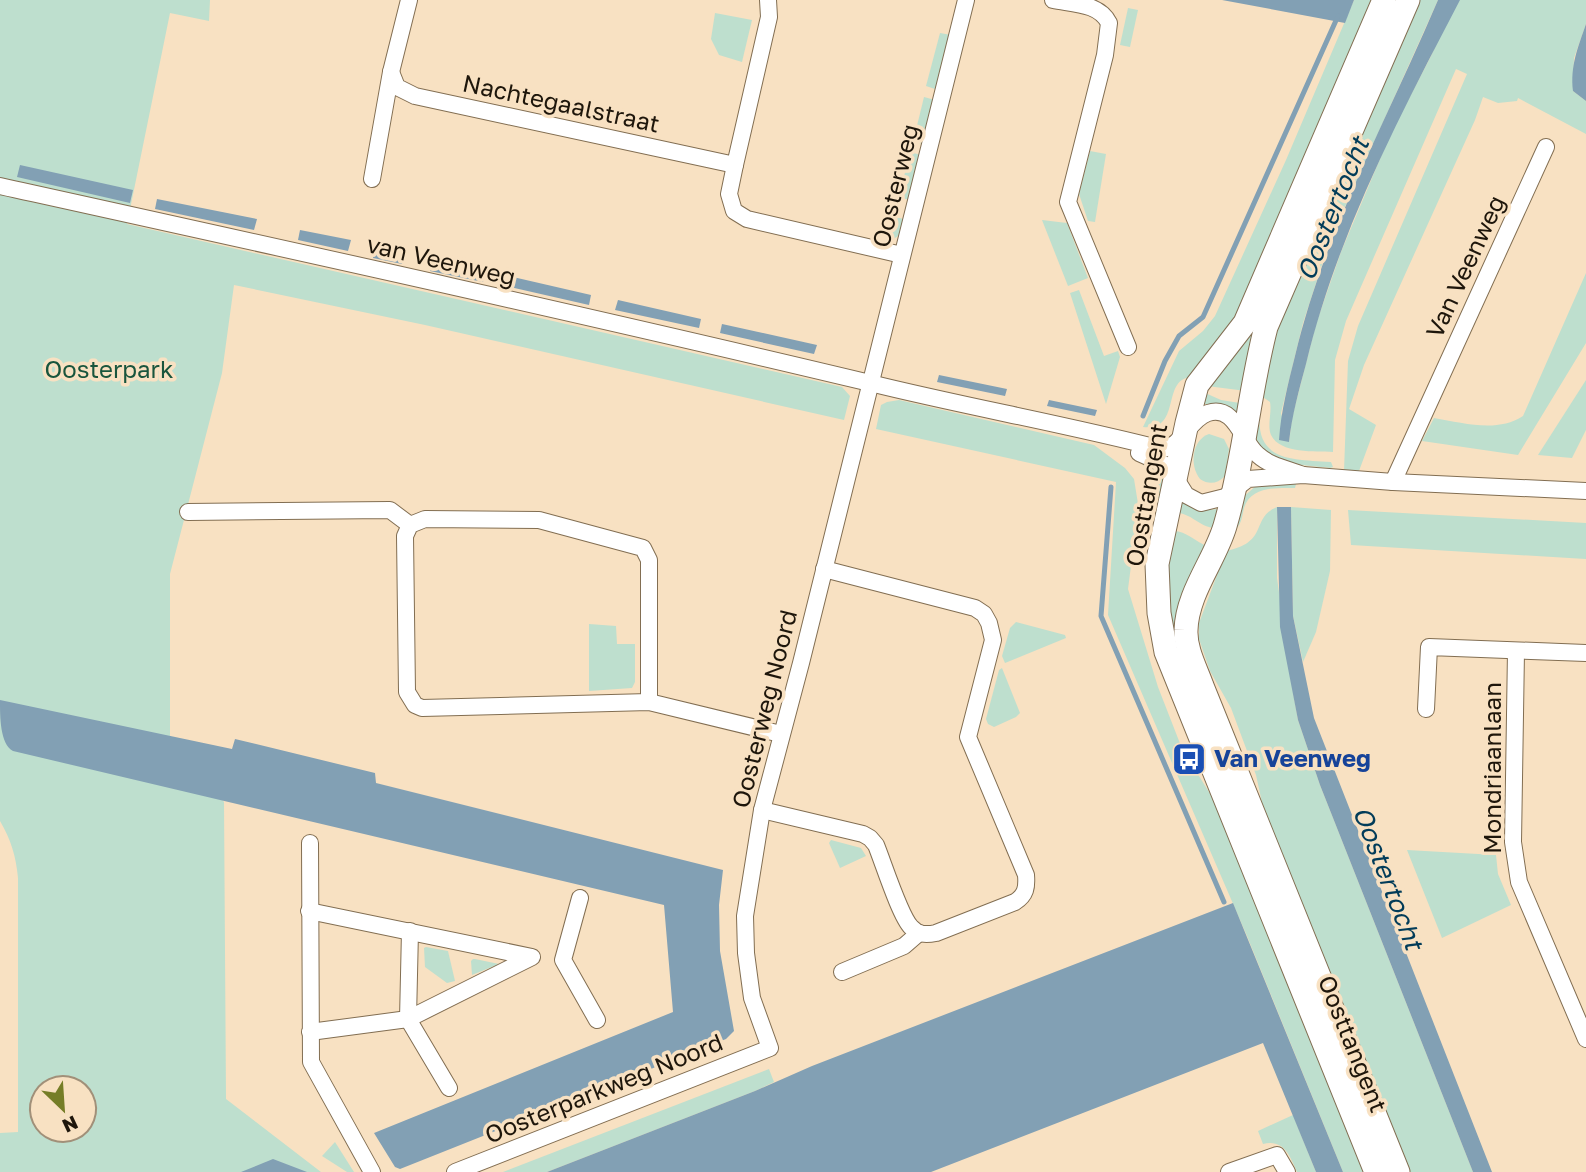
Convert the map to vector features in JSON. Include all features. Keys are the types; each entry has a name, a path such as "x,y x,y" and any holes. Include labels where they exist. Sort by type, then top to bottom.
{"main road":[{"name":"Oosttangent","path":"1376,1172 1167,652 1159,612 1157,564 1197,385 1245,323 1384,0"},
{"name":"Oosttangent","path":"1398,1172 1189,651 1186,636 1188,616 1225,528 1266,327 1408,0"}],"street":[{"path":"372,179 391,72 409,0"},
{"path":"768,0 769,17 729,194 731,206 737,215 747,219 902,256"},
{"name":"Oosterweg","path":"871,384 966,0"},
{"path":"1054,0 1092,7 1101,11 1109,23 1105,55 1068,202 1128,347"},
{"name":"Nachtegaalstraat","path":"391,72 397,87 415,96 735,164"},
{"name":"Van Veenweg","path":"1393,482 1546,147"},
{"name":"van Veenweg","path":"0,186 666,335 871,384"},
{"path":"871,384 1105,434 1162,449 1175,443 1199,418 1215,412 1233,419 1259,456 1272,464 1303,475"},
{"name":"Oosterweg Noord","path":"770,1048 752,998 746,953 746,916 762,810 871,384"},
{"path":"1105,434 1133,451 1165,463 1176,475 1186,495 1201,503 1217,501 1248,479 1303,475 1586,491"},
{"path":"188,512 390,510 410,525"},
{"path":"649,702 649,560 643,548 539,520 425,519 410,525 405,536 407,692 415,705 422,708 649,702 780,734"},
{"path":"762,810 863,834 870,838 876,845 907,922 919,933 926,935 1015,902 1027,885 1026,875 968,737 993,640 984,614 975,608 824,569"},
{"name":"Mondriaanlaan","path":"1426,709 1429,647 1586,653"},
{"name":"Mondriaanlaan","path":"1516,650 1513,842 1519,882 1586,1039"},
{"path":"310,843 311,1062 372,1172"},
{"path":"580,898 563,960 597,1020"},
{"path":"309,911 532,957 563,960"},
{"path":"410,931 408,1019 449,1088"},
{"path":"842,972 904,946 919,933"},
{"path":"310,1032 408,1019 532,957"},
{"name":"Oosterparkweg Noord","path":"455,1172 770,1048"},
{"path":"1229,1172 1278,1155 1287,1172"}],"green space":[{"name":"Oosterpark","path":"0,0 210,0 209,21 170,13 127,224 842,387 850,396 844,420 425,325 234,285 222,373 170,574 170,736 224,802 226,1099 321,1172 0,1172 0,1133 18,1132 18,878 7,835 0,821"},
{"path":"1354,0 1377,0 1238,323 1190,377 1181,380 1163,421 1155,426 1143,427 1179,351 1203,331 1215,316 1286,160"},
{"path":"1417,0 1438,0 1330,240 1303,323 1281,413 1289,442 1292,418 1316,324 1341,252 1390,135 1431,56 1456,0 1586,0 1586,24 1574,58 1573,91 1586,101 1586,134 1518,98 1517,101 1498,103 1483,97 1364,365 1349,409 1376,425 1359,471 1344,471 1348,361 1358,326 1467,74 1456,69 1346,321 1335,360 1333,452 1282,446 1271,435 1270,402 1260,395 1272,329"},
{"path":"1128,8 1138,10 1130,47 1120,45"},
{"path":"715,13 752,20 742,62 719,55 711,39"},
{"path":"940,33 951,35 938,90 926,86"},
{"path":"924,97 935,100 924,144 913,142"},
{"path":"1090,151 1106,154 1095,222 1088,221 1079,194"},
{"path":"910,152 921,155 909,200 899,197"},
{"path":"894,217 904,219 898,236 888,239"},
{"path":"1042,220 1067,223 1088,278 1068,286"},
{"path":"1586,273 1586,343 1518,455 1422,441 1434,418 1491,425 1513,421 1523,416"},
{"path":"1079,290 1104,356 1118,351 1120,357 1106,404 1070,293"},
{"path":"1258,313 1246,391 1207,386"},
{"path":"1586,380 1586,430 1572,458 1538,455"},
{"path":"1203,392 1221,400 1246,404 1239,414 1223,404 1202,404"},
{"path":"899,400 1094,445 1125,468 1134,479 1140,516 1136,527 1128,589 1158,687 1181,746 1178,748 1185,770 1194,768 1219,808 1368,1172 1343,1172 1247,936 1108,615 1116,482 876,429 881,405"},
{"path":"1260,409 1263,439 1269,448 1289,458 1331,462 1333,467 1287,462 1267,454 1256,437"},
{"path":"1209,434 1224,439 1229,449 1225,476 1213,483 1200,479 1194,467 1196,447 1203,437"},
{"path":"1140,460 1155,463 1165,475 1163,510 1156,501"},
{"path":"1281,481 1296,484 1295,488 1265,490 1252,496 1247,501 1236,529 1242,498 1257,485"},
{"path":"1181,502 1202,510 1219,509 1216,528 1179,513"},
{"path":"1277,507 1277,578 1298,720 1320,785 1473,1172 1407,1172 1266,821 1256,775 1231,708 1210,671 1199,639 1199,623 1226,551 1249,542 1264,517"},
{"path":"1291,507 1331,510 1330,571 1316,632 1303,662 1293,616"},
{"path":"1348,510 1586,523 1586,559 1351,545"},
{"path":"1174,531 1207,546 1177,643 1169,618 1168,603 1169,558"},
{"path":"1016,622 1065,635 1066,638 1005,663 1002,656 1010,628"},
{"path":"589,624 616,626 617,644 635,644 635,682 632,688 589,691"},
{"path":"1002,668 1020,713 994,727 988,724 986,719 999,670"},
{"path":"831,840 861,848 866,856 840,868 829,843"},
{"path":"1407,850 1496,855 1498,874 1511,905 1442,938"},
{"path":"426,947 448,951 455,981 447,983 425,967"},
{"path":"473,959 499,964 472,975"},
{"path":"769,1069 774,1082 755,1091 547,1172 503,1172"},
{"path":"1293,1115 1316,1172 1297,1172 1281,1146 1263,1144 1258,1131"},
{"path":"335,1142 354,1172 347,1172 322,1156"}],"water":[{"path":"1222,0 1354,0 1345,23"},
{"path":"1438,0 1460,0 1393,133 1352,223 1319,316 1296,403 1289,442 1279,440 1292,366 1323,264 1359,175"},
{"path":"1586,24 1586,101 1573,91 1572,82 1575,57"},
{"path":"20,165 133,190 130,203 17,177"},
{"path":"157,199 257,219 254,230 155,209"},
{"path":"300,230 351,240 348,251 298,240"},
{"path":"375,247 405,252 402,264 373,258"},
{"path":"432,260 486,271 483,282 430,271"},
{"path":"513,277 591,295 589,305 510,287"},
{"path":"618,300 701,319 699,328 615,310"},
{"path":"722,324 817,345 814,354 720,333"},
{"path":"939,375 1007,389 1005,396 937,382"},
{"path":"1049,400 1097,410 1095,416 1047,406"},
{"path":"1277,507 1291,507 1293,616 1314,718 1492,1172 1473,1172 1320,785 1298,720 1280,627"},
{"path":"0,700 232,749 235,739 375,773 376,783 723,870 719,905 720,951 734,1031 726,1039 400,1169 395,1167 374,1133 673,1012 664,905 13,751 3,736"},
{"path":"1233,903 1343,1172 1316,1172 1263,1043 931,1172 547,1172 812,1066"},
{"path":"273,1159 307,1172 241,1172"}],"waterway":[{"path":"1143,416 1165,361 1179,336 1203,317 1338,16"},
{"path":"1111,487 1101,616 1224,902"}],"place":[{"name":"Van Veenweg","path":"1189,759"}],"water label":[{"name":"Oostertocht","path":"1333,209"},
{"name":"Oostertocht","path":"1388,878"}]}
